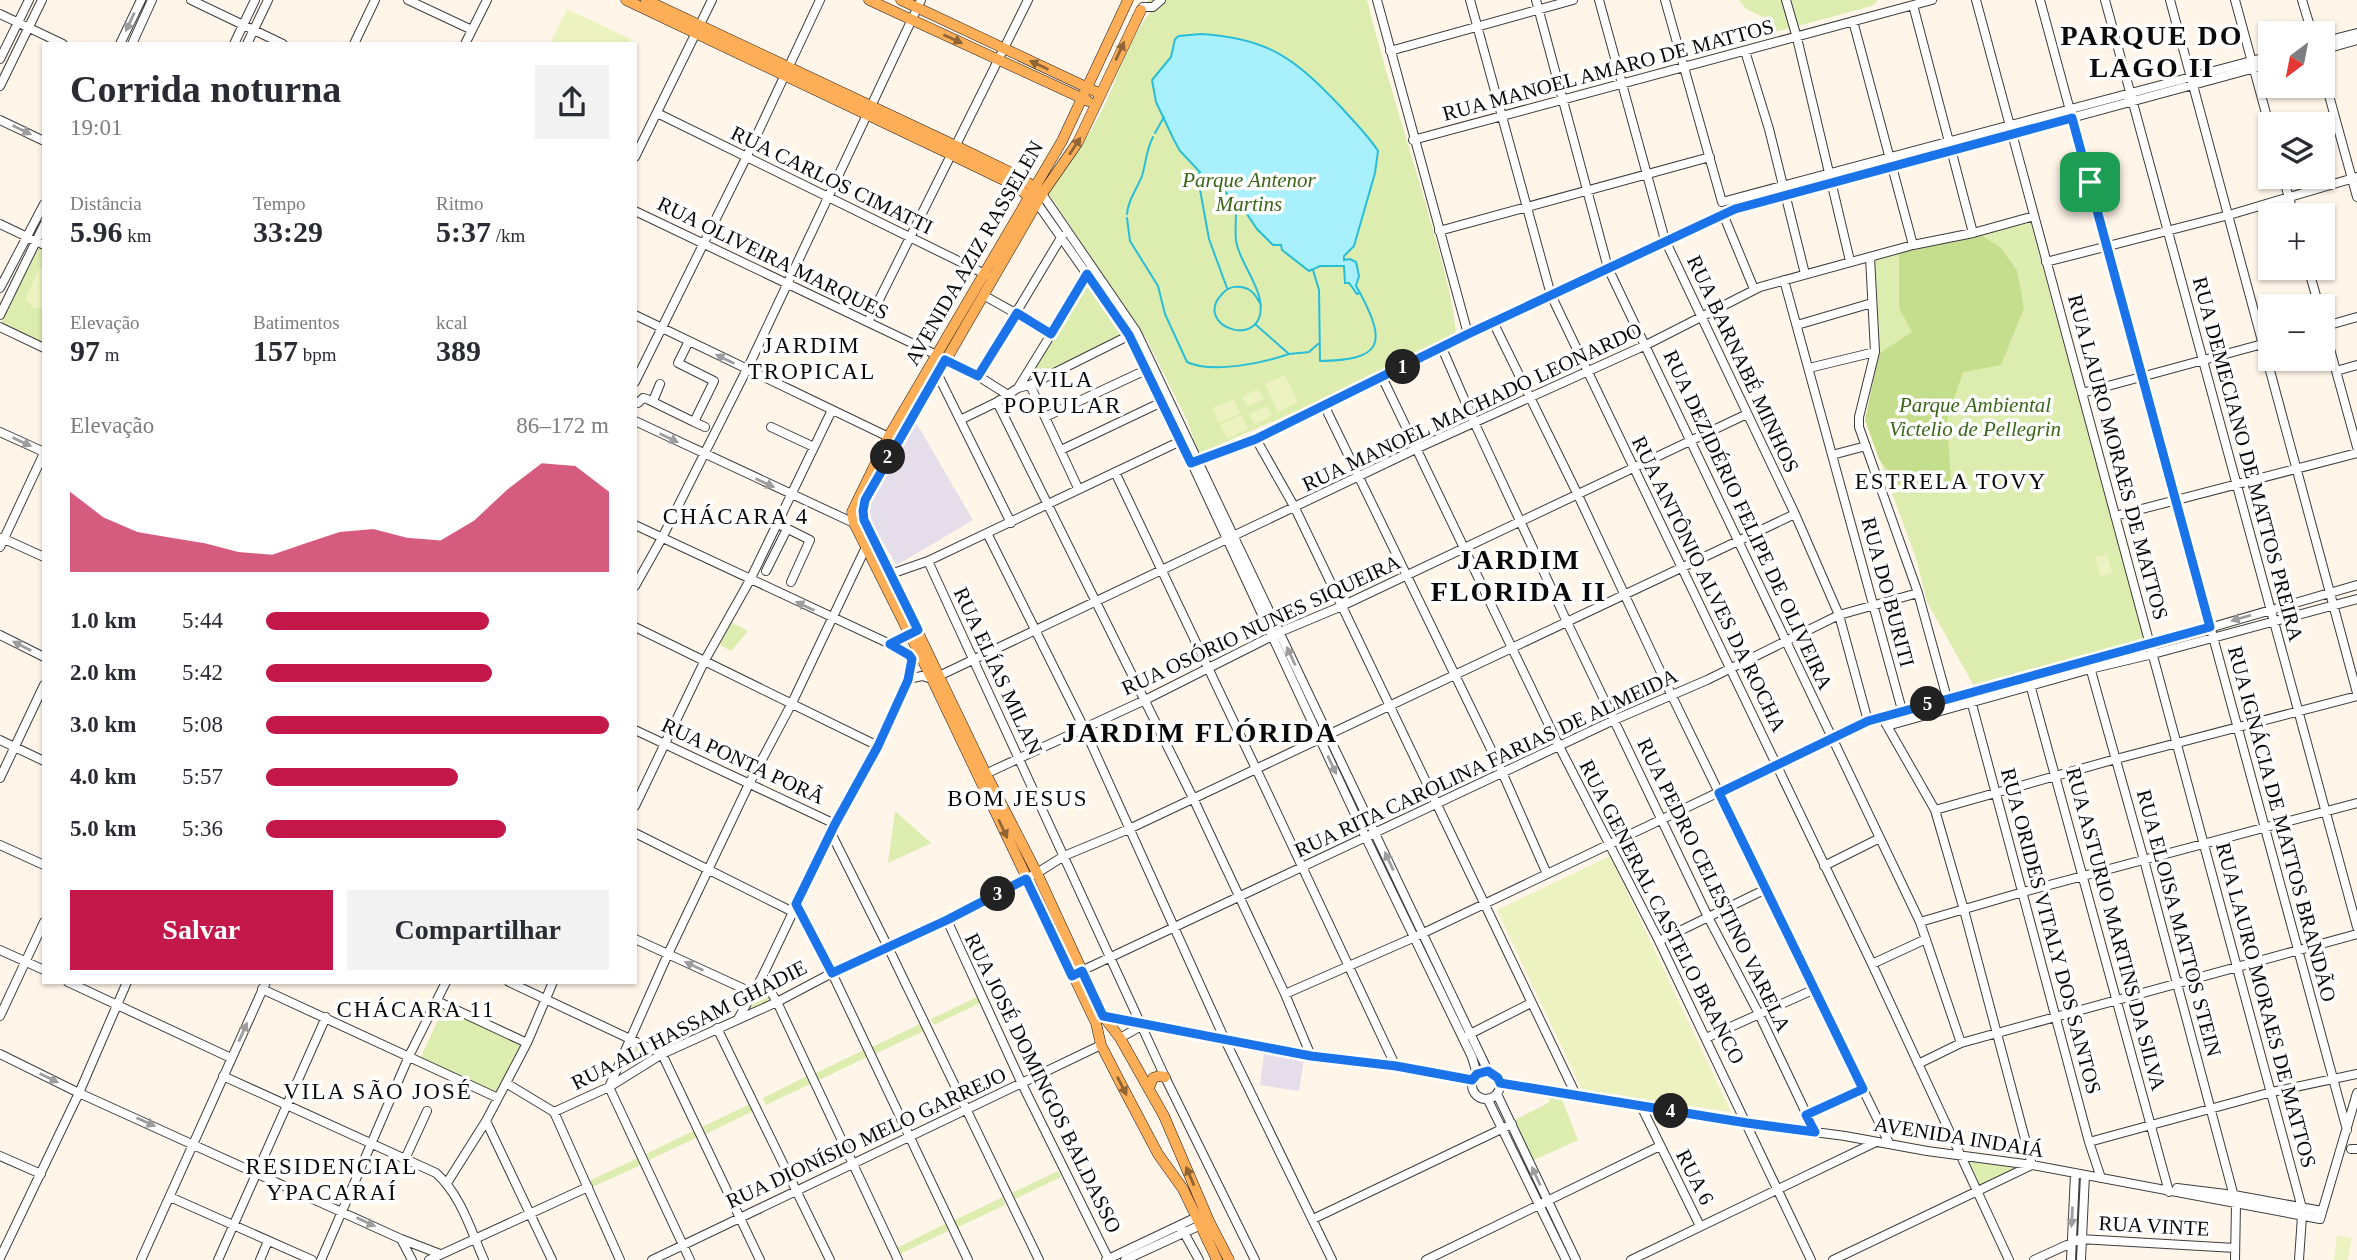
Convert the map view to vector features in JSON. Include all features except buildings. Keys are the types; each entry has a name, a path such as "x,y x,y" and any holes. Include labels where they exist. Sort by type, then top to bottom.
{"main road":[{"path":"626,0 698,30 954,150 1020,177 1035,195"},
{"path":"646,0 698,30"},
{"path":"869,0 912,20 1101,94"},
{"path":"901,0 919,4 1003,55 1096,105"},
{"name":"AVENIDA AZIZ RASSELEN","path":"853,521 853,505 1035,195 1088,88 1126,2 1133,11 1143,6"},
{"name":"AVENIDA AZIZ RASSELEN","path":"1035,195 1079,142 1143,6"},
{"name":"AVENIDA AZIZ RASSELEN","path":"886,576 864,520 865,500 893,439 937,373 938,359 984,295 989,276"},
{"path":"853,521 874,565 886,576 936,677 1026,879 1077,973 1120,1038 1164,1116 1217,1260"},
{"path":"982,776 1037,873 1096,1023 1098,1047 1158,1154 1229,1260"},
{"path":"1098,1047 1111,1038 1120,1038"},
{"path":"1149,1088 1153,1079 1166,1077"},
{"path":"1143,1128 1151,1134 1161,1135 1166,1126 1164,1116"}],"street":[{"path":"0,60 29,0"},
{"path":"0,86 42,0"},
{"path":"121,42 141,0"},
{"path":"133,42 152,0"},
{"path":"191,0 279,42"},
{"path":"235,42 255,0"},
{"path":"248,42 268,0"},
{"path":"355,42 375,0"},
{"path":"408,0 472,30"},
{"path":"466,42 486,0"},
{"path":"637,153 712,0"},
{"path":"637,378 746,158 820,0"},
{"path":"868,322 1028,0"},
{"path":"1143,6 1153,6 1161,0"},
{"path":"1377,0 1468,334"},
{"name":"RUA ANTÔNIO ALVES DA ROCHA","path":"1470,0 1551,295 1872,964 2008,1260"},
{"path":"1390,50 1477,26 1537,4 1573,0"},
{"name":"RUA BARNABÉ MINHOS","path":"1600,0 1665,240 1795,514 1839,615 1868,721"},
{"path":"1665,0 1723,202 1891,162 2009,125 2071,115"},
{"path":"1786,0 1850,261"},
{"name":"RUA MANOEL AMARO DE MATTOS","path":"1413,140 1933,0"},
{"name":"RUA LAURO MORAES DE MATTOS","path":"1976,0 2272,1092 2302,1212 2299,1260"},
{"name":"RUA IGNÁCIA DE MATTOS BRANDÃO","path":"2040,0 2347,1130"},
{"name":"RUA DEMECIANO DE MATTOS PREIRA","path":"2105,0 2357,927"},
{"path":"2170,0 2258,312"},
{"path":"2235,0 2266,112"},
{"path":"2302,0 2308,21"},
{"path":"637,582 662,538 788,284 919,4"},
{"name":"RUA DEZIDÉRIO FELIPE DE OLIVEIRA","path":"1537,4 1608,268 1920,922 1961,1043"},
{"path":"1913,5 1973,233"},
{"path":"0,14 59,42"},
{"path":"1853,21 1913,245"},
{"path":"2335,39 2357,33"},
{"path":"2335,46 2357,40"},
{"path":"1745,51 1805,274"},
{"path":"1950,145 2012,135 2071,115 2258,62"},
{"path":"2253,64 2258,64"},
{"path":"2331,98 2355,178 2357,197"},
{"name":"RUA CARLOS CIMATTI","path":"656,113 989,276"},
{"path":"0,120 42,140"},
{"path":"1439,230 1710,157"},
{"path":"1195,462 1256,439 1468,334 1723,214 1785,196 1830,178"},
{"path":"2046,262 2229,215 2355,178"},
{"path":"2287,189 2291,203"},
{"path":"1035,195 1133,333 1324,735 1375,833 1419,935 1467,1035 1488,1071 1498,1078 1500,1083 1497,1094 1508,1126 1566,1260"},
{"path":"0,288 3,276 42,207"},
{"name":"RUA OLIVEIRA MARQUES","path":"637,212 978,376 1007,396"},
{"path":"1723,214 1754,289"},
{"name":"RUA MANOEL MACHADO LEONARDO","path":"936,677 1163,572 1418,448 1646,345 1754,289 1850,261 2034,216"},
{"path":"0,224 39,243 15,282 0,315"},
{"path":"978,376 1064,234"},
{"path":"1870,257 1875,352 1859,427 1918,593 1947,698"},
{"path":"960,420 997,402 1017,388 1090,272"},
{"path":"3,276 15,282"},
{"name":"RUA DO BURITI","path":"1784,280 1902,710"},
{"path":"984,295 1051,334"},
{"path":"1797,325 1872,303"},
{"path":"637,316 893,439"},
{"path":"2335,322 2357,317"},
{"path":"1494,324 1889,1143"},
{"path":"0,327 42,347"},
{"path":"1133,333 1162,402 1185,440"},
{"path":"1017,388 1030,385 1133,333"},
{"path":"688,341 678,363 716,377 694,422"},
{"path":"2082,393 2258,345"},
{"name":"RUA PEDRO CELESTINO VARELA","path":"1442,348 1567,622 1708,917 1759,1014 1815,1132"},
{"path":"1809,368 1875,352"},
{"path":"2336,371 2357,365"},
{"path":"2335,367 2357,447"},
{"path":"1045,417 1147,369"},
{"path":"1936,810 2357,695 2296,468 2274,371"},
{"path":"937,373 1012,523"},
{"name":"RUA GENERAL CASTELO BRANCO","path":"1382,376 1559,747 1659,941 1811,1260"},
{"path":"653,401 660,384"},
{"path":"1030,385 1078,488"},
{"path":"638,403 642,398 653,401 705,427"},
{"path":"997,402 1193,799 1285,994 1311,1056"},
{"path":"1061,450 1162,402"},
{"path":"2346,407 2357,404"},
{"path":"1324,405 1502,772 1547,874"},
{"path":"637,802 705,660 750,580 832,410"},
{"name":"RUA OSÓRIO NUNES SIQUEIRA","path":"982,776 1747,414"},
{"path":"637,422 790,495 853,521"},
{"path":"771,427 814,447"},
{"path":"0,432 42,451"},
{"path":"1256,439 1295,508 1576,1096"},
{"path":"886,576 928,561 1012,523 1078,488 1185,440"},
{"path":"1832,455 1866,446"},
{"path":"2115,516 2357,453"},
{"path":"42,456 1,541 42,556"},
{"path":"1115,472 1396,1066"},
{"name":"RUA ALI HASSAM GHADIE","path":"554,1112 609,1087 662,1054 947,920 1064,856 1129,829 1795,514"},
{"path":"776,523 810,540 791,582"},
{"path":"637,526 890,644 912,659 908,680 878,746 835,824 762,977 738,1019"},
{"path":"766,571 787,529"},
{"path":"987,533 1084,728 1225,1040 1332,1260"},
{"path":"690,1260 609,1087 748,784 792,703 866,547"},
{"name":"RUA ELÍAS MILAN","path":"928,561 1166,1077 1255,1260"},
{"path":"856,570 862,564 874,565"},
{"path":"1886,726 2031,686 2150,643 2357,585"},
{"name":"RUA RITA CAROLINA FARIAS DE ALMEIDA","path":"1077,973 1839,615 1918,593"},
{"path":"1285,994 1419,935 1868,721 2028,677 2153,654 2357,599"},
{"path":"637,627 878,746"},
{"path":"890,644 914,632"},
{"path":"0,635 42,656"},
{"name":"RUA ELOISA MATTOS STEIN","path":"2089,665 2235,1199 2235,1260"},
{"path":"908,680 922,676 936,677"},
{"name":"RUA ASTURIO MARTINS DA SILVA","path":"2028,677 2057,775 2166,1189"},
{"path":"0,778 42,689"},
{"name":"RUA ORIDES VITALY DOS SANTOS","path":"1969,692 2089,1142 2101,1178"},
{"path":"1833,1260 2032,1165 1936,810 1882,717"},
{"name":"RUA PONTA PORÃ","path":"637,731 835,824"},
{"path":"1324,735 1366,838 1419,935"},
{"path":"0,740 42,760"},
{"path":"1920,922 2357,803"},
{"path":"831,833 1039,1260"},
{"path":"637,834 794,908 832,973 968,1260"},
{"path":"1824,866 1880,838"},
{"path":"0,845 42,864"},
{"path":"1659,941 1766,889"},
{"name":"RUA JOSÉ DOMINGOS BALDASSO","path":"947,920 1022,1084 1108,1260"},
{"path":"0,1016 42,926"},
{"path":"1918,1064 1961,1043 2357,934"},
{"path":"1872,964 1926,939"},
{"path":"637,940 753,993"},
{"path":"0,950 42,969"},
{"path":"762,977 777,1002 898,1260"},
{"path":"72,984 231,1058"},
{"path":"0,1258 79,1093 126,984"},
{"path":"321,1260 409,1056 445,984"},
{"path":"514,984 662,1054 760,1260"},
{"path":"447,1182 486,1121 527,1043 552,984"},
{"path":"141,1260 264,985 498,1098"},
{"path":"1706,1038 1815,989"},
{"path":"437,1001 527,1043"},
{"path":"1467,1035 1531,1003"},
{"path":"1103,1016 1311,1056 1474,1077 1488,1071"},
{"path":"218,1260 326,1017"},
{"path":"1120,1038 1143,1025"},
{"path":"717,1028 830,1260"},
{"path":"1467,1035 1474,1077 1473,1092 1479,1098 1488,1100 1508,1126"},
{"name":"RUA DIONÍSIO MELO GARREJO","path":"652,1260 1098,1047"},
{"path":"0,1054 79,1093 439,1254"},
{"path":"2089,1142 2272,1092 2357,1074"},
{"path":"223,1076 436,1173 447,1182 457,1199 484,1260"},
{"path":"506,1083 554,1112 620,1260"},
{"name":"AVENIDA INDAIÁ","path":"1500,1083 2032,1165 2321,1215 2347,1130"},
{"path":"1806,1115 1863,1089"},
{"path":"2347,1130 2356,1107 2357,1093"},
{"path":"1488,1100 1497,1094"},
{"name":"RUA 6","path":"1641,1106 1700,1226"},
{"path":"405,1159 427,1111"},
{"path":"486,1121 552,1260"},
{"path":"2347,1130 2357,1125"},
{"path":"1313,1219 1508,1126"},
{"path":"1632,1260 1876,1142"},
{"path":"1426,1260 1660,1146"},
{"path":"0,1156 41,1174"},
{"path":"2075,1174 2076,1240 2081,1260"},
{"path":"2071,1260 2085,1175"},
{"path":"429,1260 588,1187"},
{"path":"170,1197 302,1258 312,1260"},
{"path":"1544,1204 1576,1260"},
{"path":"1108,1260 1203,1219"},
{"path":"1125,1260 1144,1256 1181,1228"},
{"path":"1181,1228 1199,1260"},
{"path":"401,1239 412,1260"},
{"name":"RUA VINTE","path":"2034,1260 2076,1240 2235,1248"},
{"path":"260,1260 268,1241"}],"shaded area":[{"path":"915,421 973,520 897,565 869,520 868,513 870,502"},
{"path":"1264,1054 1304,1060 1299,1091 1260,1085"}],"green space":[{"name":"Parque Antenor Martins","path":"1148,0 1367,0 1441,257 1456,333 1322,400 1198,454 1188,422 1146,338 1048,193 1104,106 1136,34 1154,8 1148,5"},
{"path":"1739,0 1878,0 1872,6 1771,33 1765,18 1746,9"},
{"path":"567,9 631,39 630,42 551,42"},
{"name":"Parque Ambiental Victelio de Pellegrin","path":"2030,221 2145,643 1974,686 1927,602 1916,558 1865,420 1879,354 1875,260"},
{"path":"1977,232 2001,248 2017,271 2024,308 2001,365 1963,372 1947,420 1951,481 1899,484 1879,459 1865,420 1879,354 1912,332 1899,308 1899,253"},
{"path":"37,246 42,248 42,343 1,323"},
{"path":"39,268 42,270 42,309 33,307 25,300"},
{"path":"1087,279 1121,334 1032,380 1032,371"},
{"path":"1285,375 1298,402 1278,412 1265,384"},
{"path":"1258,389 1264,399 1247,407 1242,397"},
{"path":"1234,399 1240,414 1219,423 1212,408"},
{"path":"1267,406 1272,416 1255,424 1249,414"},
{"path":"1242,415 1248,429 1227,439 1220,425"},
{"path":"2107,554 2112,573 2100,576 2095,557"},
{"path":"731,622 748,631 731,651 720,645"},
{"path":"895,811 931,843 888,863"},
{"path":"1610,856 1731,1112 1582,1090 1497,910"},
{"path":"762,981 772,1002 742,1017"},
{"path":"977,997 980,1003 934,1025 931,1019"},
{"path":"443,1009 523,1046 502,1094 420,1059"},
{"path":"922,1023 924,1031 875,1054 872,1047"},
{"path":"633,1042 654,1054 619,1071"},
{"path":"864,1050 867,1057 819,1080 816,1073"},
{"path":"807,1076 812,1083 766,1105 763,1098"},
{"path":"1545,1092 1560,1095 1578,1140 1532,1161 1513,1121 1550,1102"},
{"path":"752,1103 755,1110 706,1134 702,1127"},
{"path":"695,1130 698,1137 649,1160 646,1154"},
{"path":"638,1158 641,1165 592,1187 589,1181"},
{"path":"1965,1161 2017,1168 1977,1189"},
{"path":"1058,1171 1061,1177 1015,1199 1012,1193"},
{"path":"1003,1197 1005,1205 956,1228 953,1221"},
{"path":"945,1224 948,1231 900,1254 897,1248"},
{"path":"2337,1235 2352,1238 2348,1260 2334,1260"}],"water":[{"path":"1201,34 1245,40 1279,54 1309,75 1340,106 1378,151 1375,173 1354,246 1344,256 1344,260 1356,262 1359,276 1356,286 1360,293 1357,294 1349,283 1345,283 1344,266 1320,266 1309,271 1282,250 1281,245 1273,245 1257,229 1234,195 1228,195 1219,184 1211,179 1208,181 1204,175 1196,177 1200,172 1180,151 1156,102 1152,80 1171,57 1175,39 1179,36"}],"waterway":[{"path":"1155,133 1164,117"},
{"path":"1127,214 1153,137"},
{"path":"1199,184 1209,239 1227,288"},
{"path":"1243,207 1236,212 1237,247 1258,292 1260,300 1260,316 1253,326 1243,330 1222,324 1216,316 1215,305 1223,293 1231,288 1248,289 1254,294 1258,300 1260,302 1261,305"},
{"path":"1127,218 1130,241 1158,286 1165,314 1187,362 1223,367 1252,364 1289,354"},
{"path":"1313,270 1319,290 1320,361 1356,357 1367,353 1373,346 1376,337 1374,325 1360,293"},
{"path":"1255,324 1289,354 1309,352 1318,344"}],"district":[{"name":"PARQUE DO LAGO II","path":"2152,51"},
{"name":"JARDIM TROPICAL","path":"812,358"},
{"name":"VILA POPULAR","path":"1063,392"},
{"name":"ESTRELA TOVY","path":"1951,481"},
{"name":"CHÁCARA 4","path":"736,516"},
{"name":"JARDIM FLORIDA II","path":"1519,575"},
{"name":"JARDIM FLÓRIDA","path":"1200,732"},
{"name":"BOM JESUS","path":"1018,798"},
{"name":"CHÁCARA 11","path":"416,1009"},
{"name":"VILA SÃO JOSÉ","path":"378,1091"},
{"name":"RESIDENCIAL YPACARAÍ","path":"332,1179"}],"route":[{"path":"2072,118 2090,182 2210,627 1868,721 1719,793 1863,1089 1806,1115 1815,1132 1500,1083 1498,1078 1488,1071 1477,1074 1472,1080 1396,1066 1311,1056 1103,1016 1082,971 1072,976 1026,879 947,920 832,973 796,904 835,824 878,746 908,680 912,659 890,644 918,630 864,520 865,500 945,360 978,376 1017,313 1051,334 1087,274 1129,335 1191,463 1256,439 1468,334 1735,209 2072,118"}]}
